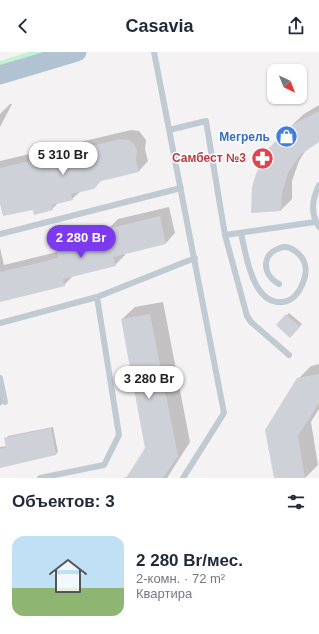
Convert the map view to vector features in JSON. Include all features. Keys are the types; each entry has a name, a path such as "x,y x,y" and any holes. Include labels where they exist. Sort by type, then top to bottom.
{"main road":[{"path":"0,75 77,52"}],"lane":[{"path":"154,52 224,413 183,478"},
{"path":"169,130 206,121 224,235 247,316 251,322 289,355"},
{"path":"224,235 317,225 313,204 314,196 319,186"},
{"path":"0,234 181,188"},
{"path":"241,233 254,282 263,295 273,302 284,302 293,298 301,289 306,276 306,264 301,255 290,248 282,247 273,251 268,258 265,267 272,280 279,284"},
{"path":"0,323 97,297 195,258"},
{"path":"40,478 104,465 119,435 97,297"},
{"path":"0,378 5,402"}],"green space":[{"path":"29,52 55,52 0,68 0,61"}],"building":[{"path":"319,111 319,142 300,155 288,173 282,193 281,211 251,213 252,187 256,174 268,149 292,125"},
{"path":"120,139 129,140 134,144 137,150 136,160 139,172 101,181 94,189 71,194 73,200 52,205 53,210 34,215 33,210 3,216 0,204 0,168"},
{"path":"160,216 166,244 113,257 116,266 63,279 65,286 0,302 0,272 58,258 56,249 109,236 107,229"},
{"path":"150,314 178,456 163,478 126,478 145,448 121,319"},
{"path":"286,314 300,327 290,338 276,325"},
{"path":"319,374 319,403 298,436 305,478 274,478 265,430 297,378"},
{"path":"51,428 56,455 0,468 0,449 6,447 4,438"}],"place":[{"name":"Мегрель","path":"286,137"},
{"name":"Самбест №3","path":"262,158"}]}
